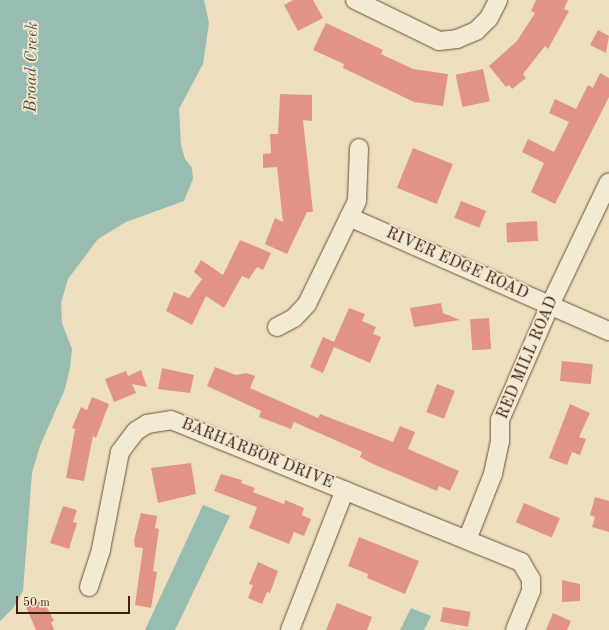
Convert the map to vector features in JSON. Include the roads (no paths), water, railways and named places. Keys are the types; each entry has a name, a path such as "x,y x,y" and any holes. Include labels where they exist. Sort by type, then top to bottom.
{"street":[{"path":"355,0 439,41 457,39 476,31 489,18 498,0"},
{"path":"277,326 294,318 307,304 349,217 359,186 359,148"},
{"name":"RED MILL ROAD","path":"467,540 493,474 500,442 500,420 550,305 609,182"},
{"name":"RIVER EDGE ROAD","path":"349,217 609,331"},
{"name":"BARHARBOR DRIVE","path":"89,587 101,549 120,452 126,440 148,424 161,420 184,423 521,562 527,570 531,591 515,630"},
{"path":"290,630 345,490"}],"water":[{"name":"Broad Creek","path":"0,0 204,0 209,23 203,64 179,109 181,145 185,159 192,168 193,179 184,201 126,222 98,239 68,279 61,303 62,323 72,349 70,368 65,389 40,446 32,473 23,591 14,607 0,621"},
{"path":"203,505 230,516 175,630 145,630"},
{"path":"411,608 431,616 424,630 400,630"}]}
